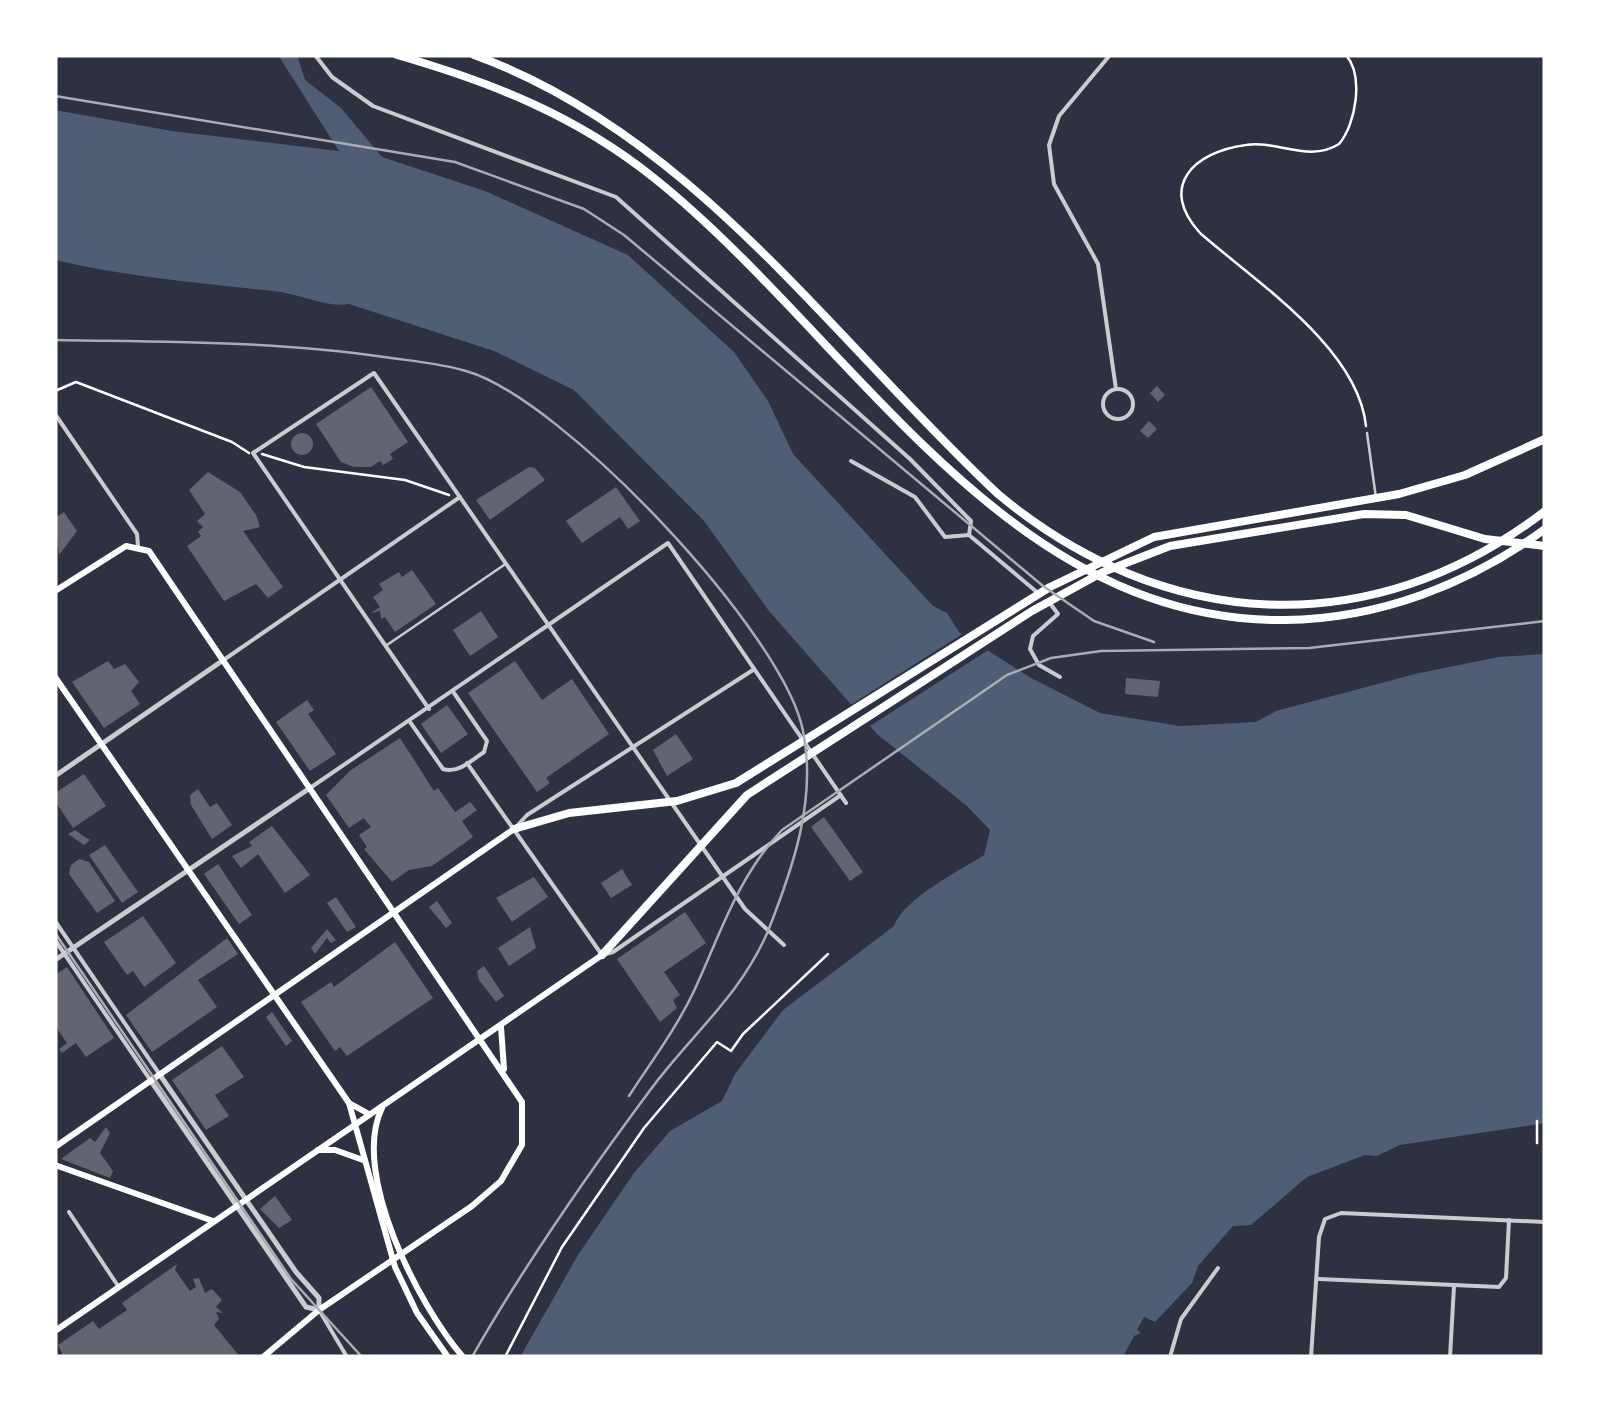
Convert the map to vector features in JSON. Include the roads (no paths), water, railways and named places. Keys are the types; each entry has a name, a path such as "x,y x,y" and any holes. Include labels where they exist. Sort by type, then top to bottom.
{"highway":[{"path":"397,55 541,105 622,154 689,208 1002,516 1070,564 1107,582 1204,613 1276,620 1325,618 1383,608 1440,589 1545,529"},
{"path":"474,55 569,97 654,154 699,193 998,494 1052,536 1120,573 1190,596 1240,604 1344,601 1418,582 1461,564 1545,511"},
{"path":"514,830 569,812 677,801 736,782 1050,586 1126,549 1198,527 1376,499 1465,475 1545,439"},
{"path":"602,955 726,815 764,782 1044,604 1140,556 1208,538 1364,514 1406,515 1507,543 1545,546"}],"main road":[{"path":"55,591 126,546 149,551 522,1102 522,1145 509,1172 472,1206 319,1310 263,1357"},
{"path":"55,677 348,1103 372,1194 405,1292 448,1357"},
{"path":"55,1148 514,830"},
{"path":"56,1329 602,955"},
{"path":"501,1025 505,1072"},
{"path":"348,1103 367,1113"},
{"path":"383,1106 370,1146 382,1192 412,1282 463,1357"},
{"path":"317,1150 335,1150 362,1160"},
{"path":"55,1166 214,1221"}],"street":[{"path":"315,55 332,78 373,106 616,197 910,459 971,521 969,535"},
{"path":"1110,55 1059,116 1051,131 1049,157 1060,198 1084,232 1098,264 1116,389"},
{"path":"429,709 253,453 374,373 722,874 766,933 784,945"},
{"path":"1116,389 1130,394 1134,404 1130,414 1120,419 1111,418 1103,406 1108,393 1116,389"},
{"path":"55,414 136,534 138,546"},
{"path":"851,460 914,497 945,537 969,535 1057,608 1058,614 1030,641 1039,665 1060,677"},
{"path":"55,776 460,497"},
{"path":"55,960 454,693 668,543 846,803"},
{"path":"514,830 527,814 753,670"},
{"path":"410,722 444,769 456,770 467,764 484,752 487,741 454,693"},
{"path":"467,764 602,955 614,952 841,795"},
{"path":"55,920 245,1200 320,1298 319,1310 328,1332 347,1357"},
{"path":"55,940 306,1307 319,1310"},
{"path":"69,1212 118,1286"},
{"path":"1310,1357 1322,1224 1340,1213 1545,1222"},
{"path":"1316,1278 1496,1288 1505,1282 1509,1220"},
{"path":"1170,1357 1181,1319 1218,1268"},
{"path":"1450,1357 1454,1286"}],"lane":[{"path":"1367,433 1376,499"},
{"path":"386,646 506,564"}],"water":[{"path":"278,55 297,55 305,80 341,108 382,157 485,191 628,255 734,352 768,401 793,454 933,606 947,613 959,632 1031,678 1100,713 1180,726 1256,722 1276,711 1415,674 1498,657 1545,654 1545,1123 1400,1145 1307,1177 1251,1225 1233,1226 1198,1266 1192,1283 1155,1322 1144,1317 1137,1330 1141,1333 1134,1336 1123,1357 520,1357 578,1255 634,1173 670,1131 722,1101 735,1074 783,1010 894,926 921,895 984,855 990,830 967,806 877,734 769,611 704,521 574,390 494,351 349,304 55,260 55,110 172,131 339,151"}],"railway":[{"path":"55,96 455,162 584,209 624,235 1043,586 1094,621 1154,642"},
{"path":"55,340 220,343 343,352 456,368 507,390 610,471 663,524 756,637 787,689 803,731 807,757 805,808 794,858 768,931 730,995 666,1069 580,1187 472,1357"},
{"path":"629,1096 687,1005 742,886 782,830 1007,675 1051,658 1101,651 1309,648 1545,621"},
{"path":"55,933 291,1279 362,1357"}]}
